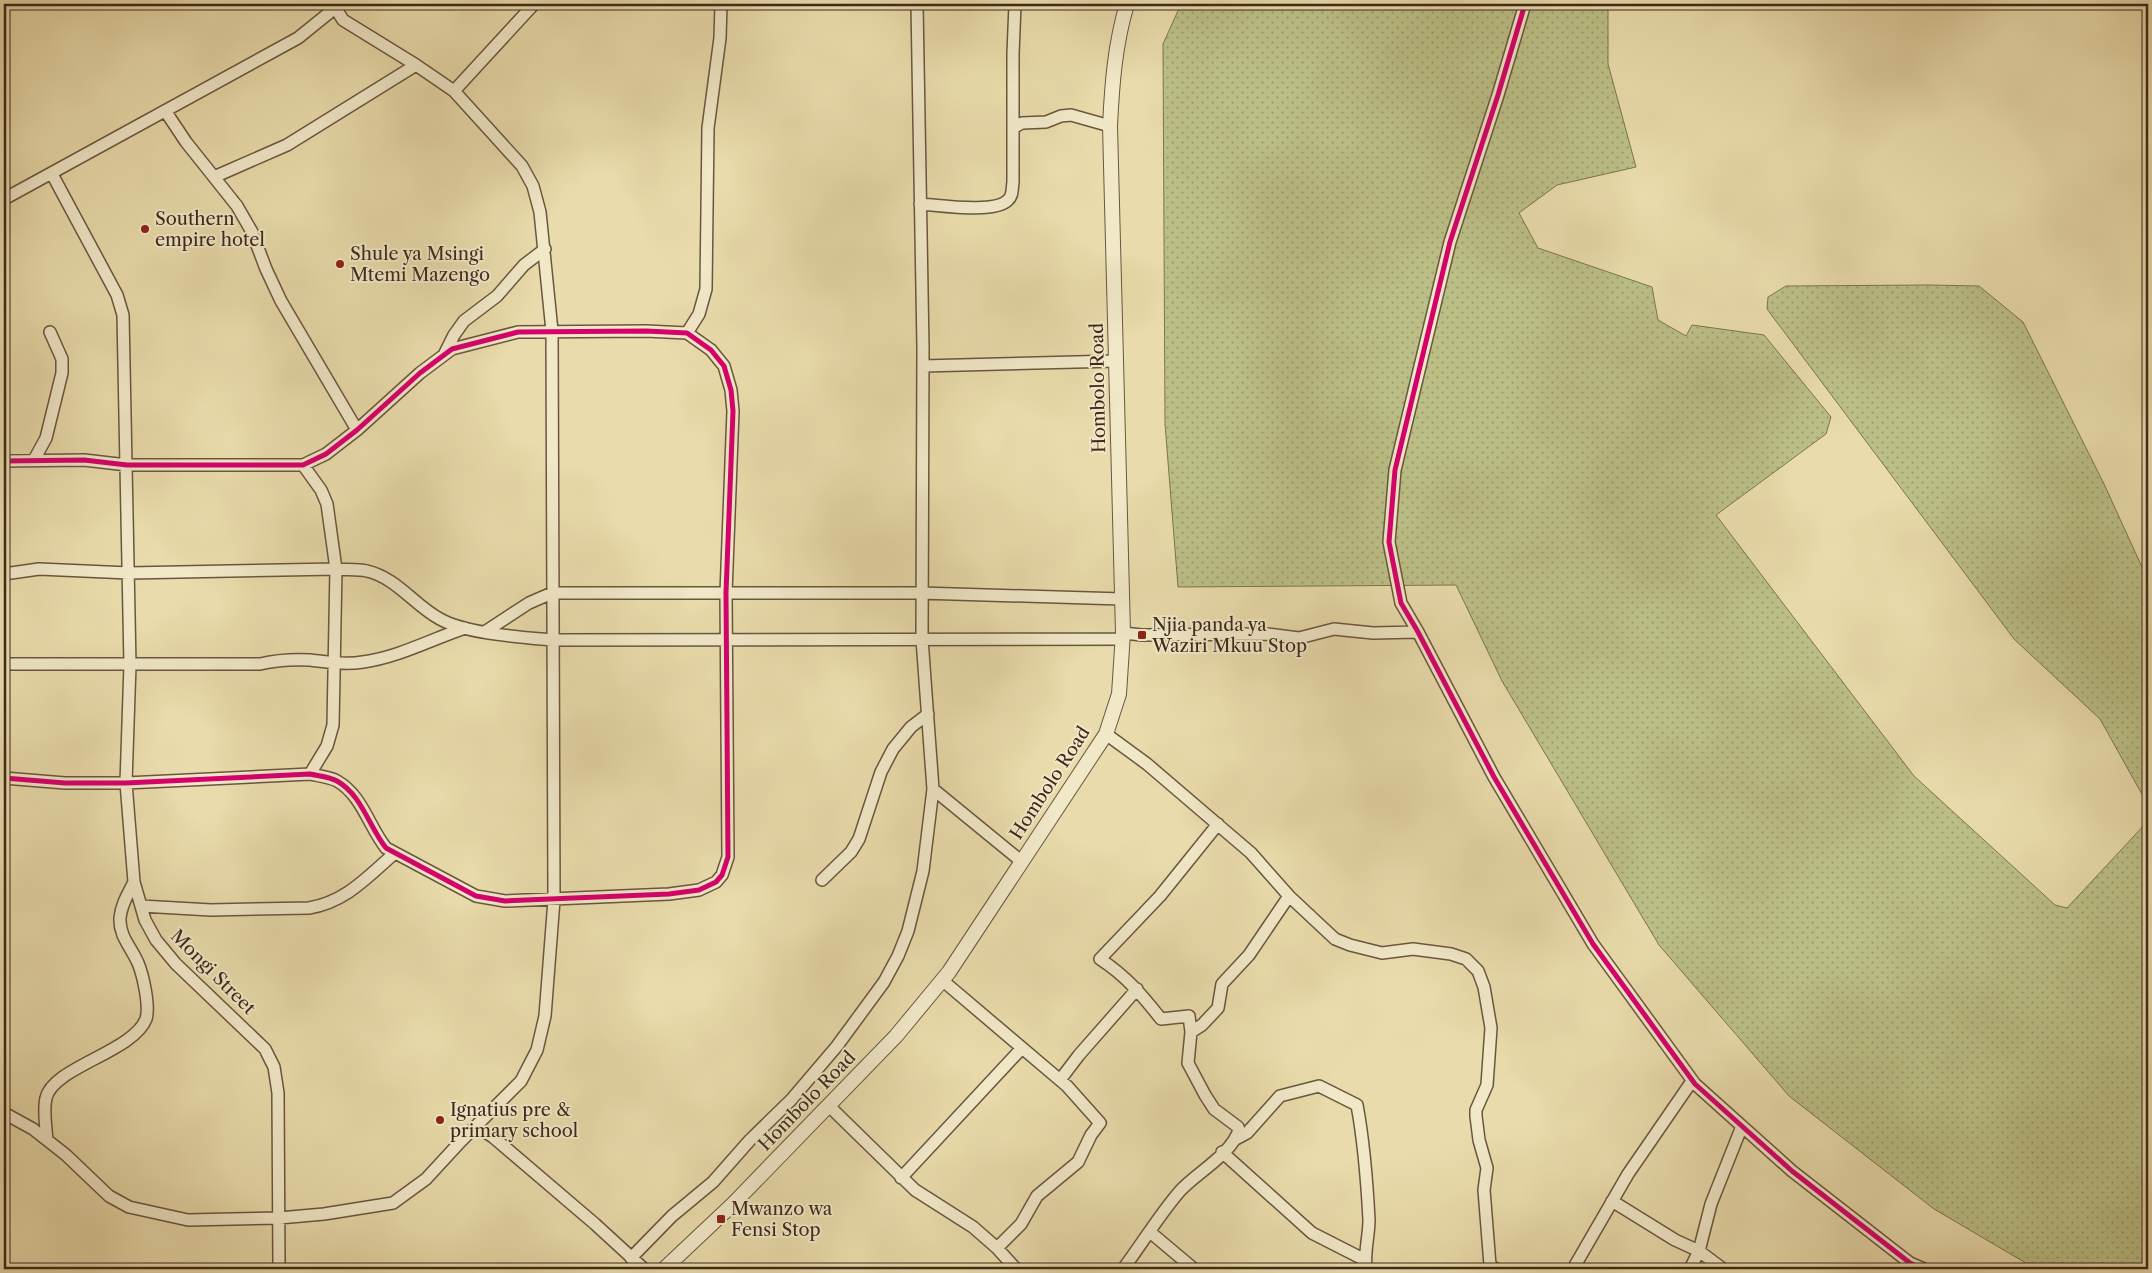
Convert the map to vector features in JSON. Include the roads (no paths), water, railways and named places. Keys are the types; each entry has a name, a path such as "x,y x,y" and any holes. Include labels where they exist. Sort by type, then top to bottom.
{"street":[{"path":"454,91 534,4"},
{"path":"687,334 699,314 706,289 708,128 720,38 721,4"},
{"path":"631,1258 672,1216 713,1182 750,1140 791,1100 837,1046 884,982 898,956 915,906 923,871 933,789 922,639 921,593 924,516 923,366 917,4"},
{"path":"920,204 979,208 1001,205 1008,201 1011,196 1013,182 1015,4"},
{"name":"Hombolo Road","path":"664,1269 733,1204 896,1036 942,980 1106,734 1119,694 1123,636 1110,126 1113,69 1120,28 1127,4"},
{"path":"1525,4 1498,96 1450,242 1395,470 1389,542 1401,603 1494,777 1593,944 1692,1081 1792,1171 1909,1266 1924,1269"},
{"path":"4,199 166,112 298,38 336,5 343,20 454,91 494,132 530,177 538,199 545,249 552,331 554,900 545,1016 536,1050 521,1081 461,1140 426,1179 393,1203 324,1214 279,1218 188,1220 129,1207 109,1196 66,1154 33,1129 4,1112"},
{"path":"214,177 287,145 416,65"},
{"path":"166,112 186,142 237,206 245,219 281,301 357,430"},
{"path":"1013,128 1022,123 1046,122 1061,116 1071,115 1110,126"},
{"name":"Mongi Street","path":"52,174 117,295 123,315 130,665 126,783 134,882 145,920 156,940 176,964 266,1049 274,1068 278,1093 279,1269"},
{"path":"444,355 454,335 464,321 497,296 524,265 545,249"},
{"path":"34,460 46,438 62,373 62,359 50,332"},
{"path":"4,461 84,460 127,465 303,465 326,454 357,430 420,374 452,349 518,332 687,334 711,350 724,366 731,390 733,411 726,594 728,857 722,875 716,882 699,890 669,894 505,901 476,896 386,848 378,839 359,803 349,790 336,780 310,774 126,783 65,783 4,778"},
{"path":"923,366 1116,362"},
{"path":"303,465 321,490 326,504 336,569 333,724 327,746 310,774"},
{"path":"4,574 39,569 129,573 336,569 366,571 384,577 440,619 486,632 553,640 922,639 1266,634 1299,638 1334,629 1373,633 1418,632"},
{"path":"486,632 529,603 552,593 921,593 1122,600"},
{"path":"4,664 260,664 279,660 310,660 335,664 378,659 467,627"},
{"path":"822,880 851,852 859,839 880,772 893,749 911,727 928,714"},
{"path":"1106,734 1148,764 1251,853 1289,896 1335,939 1382,953 1413,949 1451,954 1466,959 1478,971 1488,1007 1491,1043 1487,1085 1476,1110 1476,1116 1479,1140 1487,1168 1484,1190 1490,1265 1496,1269"},
{"path":"933,789 1021,861"},
{"path":"1123,1269 1181,1190 1233,1141 1238,1134 1238,1127 1214,1109 1204,1095 1188,1063 1191,1032 1188,1016 1161,1019 1137,989 1120,973 1100,959 1160,896 1218,824"},
{"path":"141,906 211,910 308,908 321,906 336,901 347,894 395,854"},
{"path":"47,1140 46,1103 50,1090 64,1077 133,1036 146,1018 148,1004 138,964 123,939 120,918 123,903 134,882"},
{"path":"1191,1032 1202,1025 1218,1008 1222,984 1249,955 1289,896"},
{"path":"942,980 1060,1080 1100,1123 1091,1135 1078,1162 1037,1196 1021,1224 997,1248"},
{"path":"1060,1080 1079,1055 1137,989"},
{"path":"901,1178 1022,1048"},
{"path":"1573,1269 1612,1201 1654,1134 1692,1081"},
{"path":"1222,1152 1312,1233 1365,1264 1369,1222 1363,1136 1357,1105 1319,1086 1280,1096 1247,1133 1233,1141"},
{"path":"829,1106 901,1178 915,1190 973,1227 997,1248 1016,1269"},
{"path":"476,1126 493,1137 588,1218 644,1269"},
{"path":"1690,1269 1699,1251 1711,1204 1742,1126"},
{"path":"1612,1201 1675,1240 1699,1251 1722,1269"},
{"path":"1150,1232 1194,1269"}],"place":[{"name":"Southern empire hotel","path":"145,229"},
{"name":"Shule ya Msingi Mtemi Mazengo","path":"340,264"},
{"name":"Njia panda ya Waziri Mkuu Stop","path":"1142,635"},
{"name":"Ignatius pre & primary school","path":"440,1120"},
{"name":"Mwanzo wa Fensi Stop","path":"721,1219"}]}
